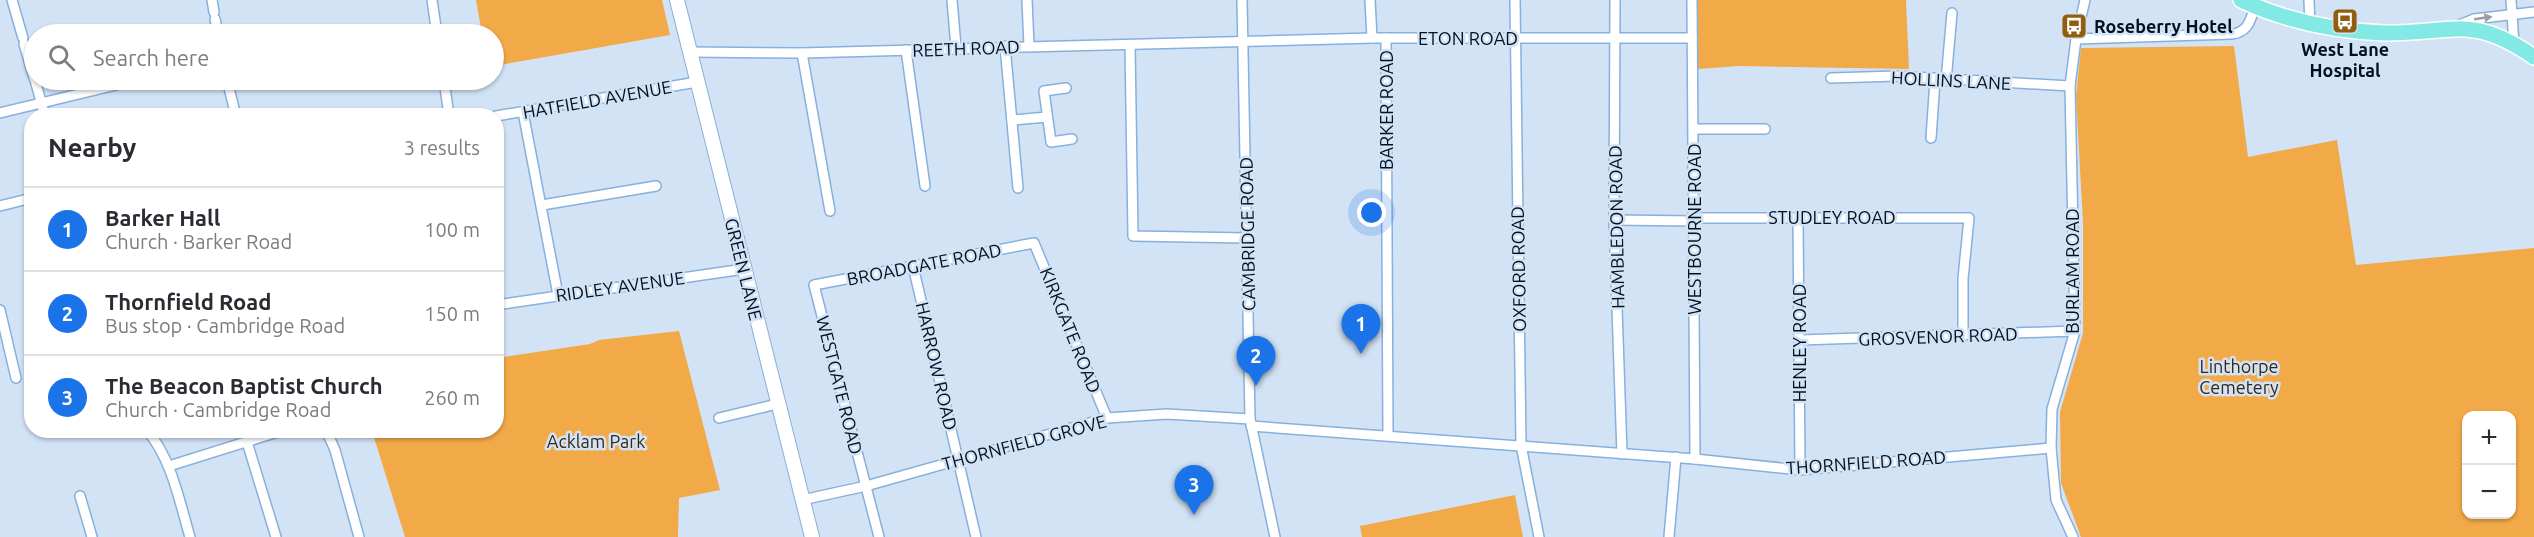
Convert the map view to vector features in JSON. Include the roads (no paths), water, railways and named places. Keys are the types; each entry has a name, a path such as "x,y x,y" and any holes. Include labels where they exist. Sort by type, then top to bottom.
{"main road":[{"path":"2241,0 2310,26 2386,33 2455,27 2478,29 2514,44 2534,57"}],"street":[{"path":"12,0 24,44"},
{"path":"212,0 216,24"},
{"path":"432,0 436,24"},
{"name":"GREEN LANE","path":"677,0 812,537"},
{"path":"952,0 956,47"},
{"path":"1027,0 1029,46"},
{"name":"CAMBRIDGE ROAD","path":"1242,0 1251,422 1275,537"},
{"path":"1370,0 1372,38"},
{"name":"OXFORD ROAD","path":"1515,0 1521,445 1539,537"},
{"name":"HAMBLEDON ROAD","path":"1615,0 1614,220 1622,454"},
{"name":"WESTBOURNE ROAD","path":"1692,0 1695,459"},
{"name":"BURLAM ROAD","path":"2073,537 2056,500 2051,448 2052,409 2075,331 2070,86 2076,39 2085,0"},
{"path":"2309,0 2310,26"},
{"path":"2511,0 2514,44"},
{"path":"2076,39 2242,33 2249,25 2255,7"},
{"path":"2455,27 2474,19 2534,12"},
{"path":"1946,81 1952,13"},
{"name":"ETON ROAD","path":"1243,42 1372,38 1692,38"},
{"name":"BARKER ROAD","path":"1386,38 1388,434"},
{"name":"REETH ROAD","path":"690,51 802,53 956,47 1243,42"},
{"path":"1130,45 1133,237 1247,237"},
{"path":"1005,46 1018,188"},
{"path":"906,50 925,186"},
{"path":"802,53 830,211"},
{"name":"HOLLINS LANE","path":"1831,78 1897,76 1946,81 2070,86"},
{"path":"1931,138 1935,80"},
{"name":"HATFIELD AVENUE","path":"504,115 697,82"},
{"path":"1066,88 1044,91 1047,117 1051,142 1072,139"},
{"path":"38,90 43,108"},
{"path":"0,112 91,90"},
{"path":"230,90 234,108"},
{"path":"445,90 448,108"},
{"path":"523,112 558,295"},
{"path":"1012,120 1047,117"},
{"path":"1694,129 1766,129"},
{"path":"542,205 656,186"},
{"path":"0,206 24,200"},
{"name":"STUDLEY ROAD","path":"1614,220 1798,217 1969,219 1963,279 1963,336"},
{"name":"HENLEY ROAD","path":"1798,217 1800,470"},
{"name":"BROADGATE ROAD","path":"814,285 1034,243"},
{"name":"KIRKGATE ROAD","path":"1034,243 1107,418"},
{"name":"HARROW ROAD","path":"913,266 976,537"},
{"name":"RIDLEY AVENUE","path":"504,304 744,268"},
{"name":"WESTGATE ROAD","path":"814,285 879,537"},
{"path":"0,310 16,378"},
{"name":"GROSVENOR ROAD","path":"1800,340 2075,331"},
{"path":"719,418 777,404"},
{"name":"THORNFIELD GROVE","path":"802,500 866,486 1107,418 1167,414 1251,422"},
{"name":"THORNFIELD ROAD","path":"1251,422 1695,459 1800,470 2051,448"},
{"path":"153,438 169,466 190,537"},
{"path":"169,466 259,438"},
{"path":"330,438 359,537"},
{"path":"247,442 276,537"},
{"path":"1669,537 1676,458"},
{"path":"80,496 92,537"}],"place":[{"name":"West Lane Hospital","path":"2345,21"},
{"name":"Roseberry Hotel","path":"2074,26"},
{"name":"Barker Hall","path":"1361,354"},
{"name":"Thornfield Road","path":"1256,386"},
{"name":"The Beacon Baptist Church","path":"1194,515"}],"park label":[{"name":"Linthorpe Cemetery","path":"2239,376"},
{"name":"Acklam Park","path":"596,441"}]}
